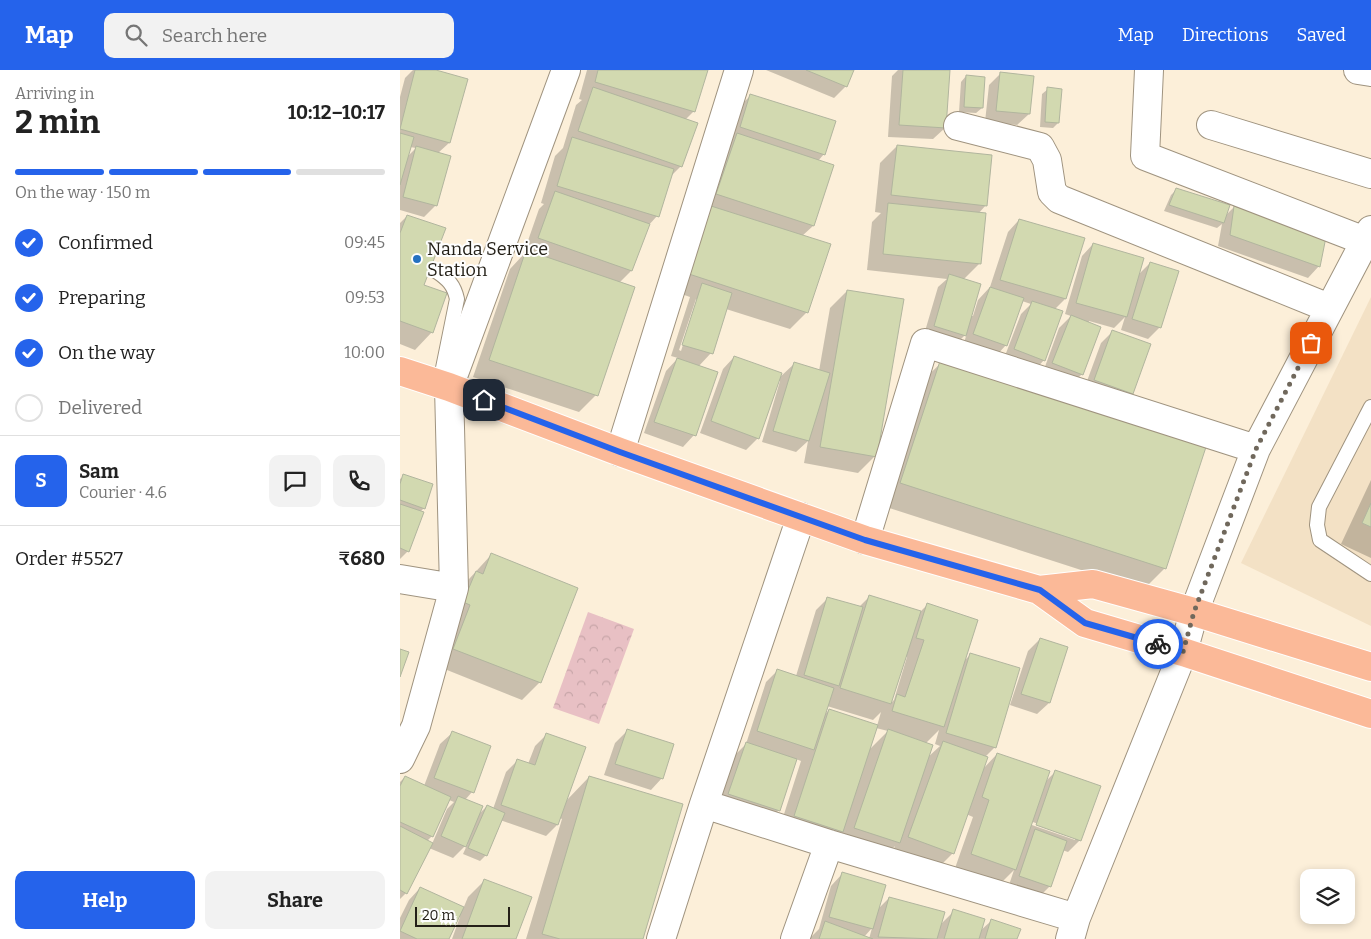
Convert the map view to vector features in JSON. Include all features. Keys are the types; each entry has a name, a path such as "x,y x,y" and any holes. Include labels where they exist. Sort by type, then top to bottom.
{"main road":[{"path":"400,371 444,385 620,452 865,540 1040,590 1085,623 1183,652 1371,714"},
{"path":"1040,590 1093,584 1194,612 1371,667"}],"street":[{"path":"400,759 408,724 454,588 444,385 565,70"},
{"path":"620,452 739,70"},
{"path":"704,804 829,844 1073,928 1183,652 1194,612 1256,449 1368,236 1145,156 1149,70"},
{"path":"1358,70 1371,72"},
{"path":"1211,125 1371,174"},
{"path":"958,126 1040,147 1047,160 1052,192 1060,198 1329,308"},
{"path":"865,540 925,343 1256,449"},
{"path":"661,939 704,804 801,517"},
{"path":"400,579 454,588"},
{"path":"796,939 829,844"}],"lane":[{"path":"436,271 447,278 454,289 457,299 444,385"},
{"path":"1371,406 1319,507 1318,526 1320,540 1371,574"}],"shaded area":[{"path":"1371,297 1371,626 1241,563"}],"green space":[{"path":"588,612 634,629 599,724 553,708"}],"building":[{"path":"415,70 436,70 468,79 450,143 400,129"},
{"path":"598,70 708,70 695,112 595,82"},
{"path":"806,70 854,70 847,87"},
{"path":"903,70 950,70 946,128 899,125"},
{"path":"1000,72 1034,76 1030,114 996,111"},
{"path":"966,75 985,77 983,108 964,107"},
{"path":"593,87 698,123 682,167 578,131"},
{"path":"1047,87 1062,89 1059,123 1045,122"},
{"path":"750,94 836,121 825,155 740,127"},
{"path":"400,133 414,137 400,185"},
{"path":"737,133 834,165 814,226 716,194"},
{"path":"572,137 674,169 659,217 557,186"},
{"path":"897,145 992,155 987,206 891,195"},
{"path":"416,146 451,156 437,206 403,197"},
{"path":"1176,188 1230,205 1224,223 1169,205"},
{"path":"555,191 650,224 632,271 538,238"},
{"path":"888,203 986,213 981,264 883,254"},
{"path":"711,206 831,244 808,313 689,274"},
{"path":"1234,206 1326,237 1320,267 1230,235"},
{"name":"Nanda Service Station","path":"407,215 446,228 424,285 447,293 433,333 400,321 400,233"},
{"path":"1019,219 1085,238 1066,299 1000,280"},
{"path":"1093,243 1144,258 1127,317 1076,303"},
{"path":"526,250 635,287 598,396 489,360"},
{"path":"1150,262 1179,271 1161,328 1132,319"},
{"path":"949,274 981,284 966,336 934,326"},
{"path":"702,283 732,293 713,354 682,345"},
{"path":"990,287 1024,298 1007,346 973,334"},
{"path":"847,290 904,299 877,457 820,447"},
{"path":"1032,301 1063,311 1045,361 1014,349"},
{"path":"1071,315 1101,327 1083,375 1052,363"},
{"path":"1112,330 1151,344 1133,394 1094,380"},
{"path":"734,356 782,373 759,439 711,421"},
{"path":"677,358 718,372 696,436 654,422"},
{"path":"940,361 1206,447 1166,569 900,483"},
{"path":"794,362 830,373 809,441 773,431"},
{"path":"403,474 433,484 425,509 400,500 400,484"},
{"path":"1371,503 1371,527 1362,523"},
{"path":"400,504 424,512 409,552 400,548"},
{"path":"491,553 578,588 541,683 453,649 470,605 463,602 476,571 483,574"},
{"path":"869,595 921,611 891,704 840,688"},
{"path":"827,597 863,607 839,686 804,675"},
{"path":"927,603 978,620 944,727 892,711 897,694 905,697 924,640 916,638"},
{"path":"1040,638 1068,647 1050,703 1021,694"},
{"path":"400,649 409,652 400,677"},
{"path":"970,653 1020,668 996,748 946,733"},
{"path":"777,669 834,688 814,750 757,731"},
{"path":"829,709 878,725 843,832 794,816"},
{"path":"627,729 674,744 663,779 615,764"},
{"path":"888,729 933,745 900,843 854,828"},
{"path":"452,731 491,746 474,793 434,778"},
{"path":"546,733 586,747 558,825 501,805 517,759 535,765"},
{"path":"943,741 988,757 954,854 908,837"},
{"path":"746,742 797,759 780,811 728,794"},
{"path":"997,753 1050,771 1016,870 971,854 989,800 982,797"},
{"path":"1055,770 1101,786 1081,841 1036,825"},
{"path":"405,776 451,797 433,837 400,822 400,786"},
{"path":"589,776 683,804 643,939 560,939 542,934"},
{"path":"458,796 483,806 466,847 441,836"},
{"path":"487,805 505,813 487,856 468,848"},
{"path":"400,826 433,843 407,894 400,890"},
{"path":"1035,829 1067,841 1051,887 1019,876"},
{"path":"842,872 886,885 873,929 829,917"},
{"path":"484,879 532,897 516,939 462,939"},
{"path":"420,887 464,907 449,939 417,939 400,931"},
{"path":"889,897 945,912 937,939 878,937"},
{"path":"953,909 985,919 979,939 944,939"},
{"path":"991,919 1021,929 1017,939 985,939"},
{"path":"825,921 873,939 819,939"}],"way so far":[{"path":"1158,644 1183,652 1194,612 1256,449 1311,343"}],"place":[{"name":"Nanda Service Station","path":"417,259"}],"route":[{"path":"484,400 620,452 865,540 1040,590 1085,623 1158,644"}]}
